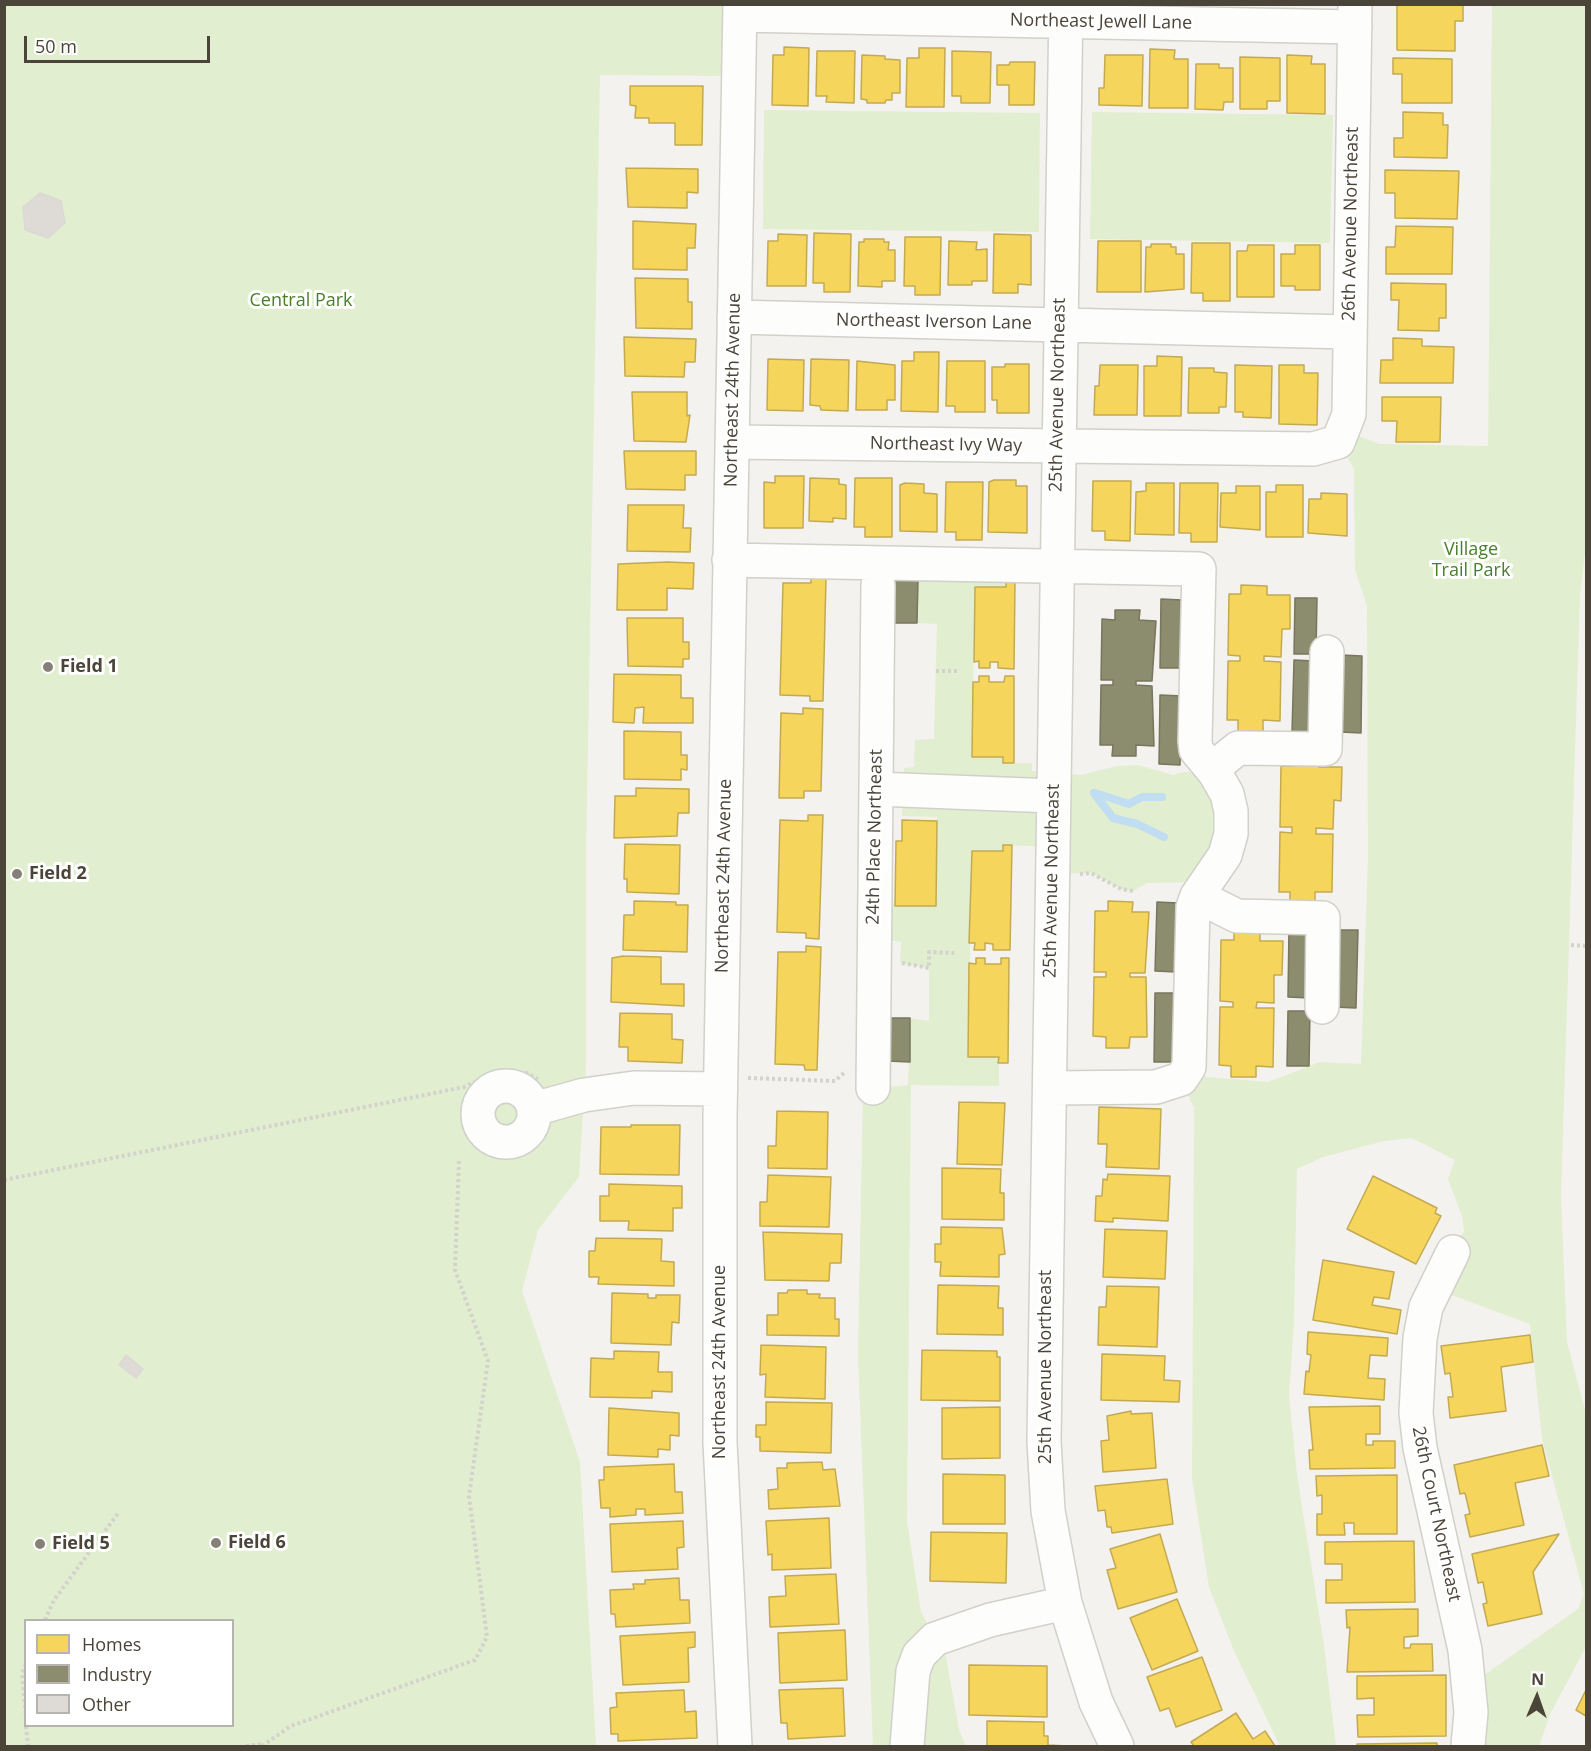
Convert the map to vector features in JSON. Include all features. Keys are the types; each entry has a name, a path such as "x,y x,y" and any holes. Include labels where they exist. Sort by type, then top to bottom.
{"street":[{"name":"Northeast Jewell Lane","path":"740,10 1355,16"},
{"name":"Northeast 24th Avenue","path":"735,1746 720,1442 734,1084 729,560 740,10"},
{"name":"25th Avenue Northeast","path":"1066,13 1059,325 1044,1441 1048,1511 1065,1603 1096,1701 1118,1746"},
{"name":"26th Avenue Northeast","path":"1338,442 1349,414 1355,16"},
{"name":"Northeast Iverson Lane","path":"734,317 1349,332"},
{"name":"Northeast Ivy Way","path":"732,442 1313,449 1338,442"},
{"path":"729,560 1199,569 1196,750 1212,769 1227,794 1232,811 1231,834 1225,855 1197,896 1193,907 1189,1067 1181,1079 1156,1087 1050,1088"},
{"name":"24th Place Northeast","path":"873,1088 878,585"},
{"path":"1212,769 1238,748 1325,749 1327,652"},
{"path":"876,789 1053,796"},
{"path":"1197,896 1237,916 1323,918 1322,1007"},
{"path":"539,1095 584,1095 634,1088 734,1084"},
{"name":"26th Court Northeast","path":"1453,1252 1426,1307 1420,1338 1416,1413 1420,1448 1464,1650 1471,1712 1468,1746"},
{"path":"907,1746 913,1671 919,1655 935,1639 990,1620 1065,1603"}],"path":[{"path":"936,671 960,671"},
{"path":"1079,874 1091,873 1121,889 1133,891"},
{"path":"1571,945 1587,945"},
{"path":"874,958 929,968 929,952 954,953"},
{"path":"4,1180 465,1087 498,1071 527,1073 539,1095"},
{"path":"734,1084 835,1081 846,1071"},
{"path":"246,1746 262,1745 291,1726 476,1660 487,1637 470,1496 488,1361 455,1270 459,1160"},
{"path":"45,1619 54,1600 119,1512"},
{"path":"24,1668 22,1673 24,1694"},
{"path":"26,1727 28,1746"}],"green space":[{"name":"Central Park","path":"5,5 740,5 738,76 600,75 586,855 586,1064 579,1177 538,1230 522,1291 580,1462 596,1746 5,1746"},
{"name":"Village Trail Park","path":"1492,5 1586,5 1586,544 1580,595 1561,1197 1567,1342 1586,1414 1586,1647 1550,1714 1539,1746 1468,1746 1470,1685 1578,1609 1584,1594 1542,1439 1530,1324 1435,1289 1464,1231 1462,1216 1448,1179 1455,1160 1412,1138 1384,1141 1323,1157 1297,1169 1294,1320 1289,1395 1297,1475 1324,1646 1336,1746 1280,1746 1234,1651 1209,1587 1192,1478 1194,1108 1181,1079 1189,1067 1207,1077 1268,1082 1320,1062 1361,1064 1368,857 1367,606 1355,570 1354,469 1339,443 1345,431 1380,444 1488,446"},
{"path":"764,110 1040,113 1039,232 763,229"},
{"path":"1092,112 1333,115 1330,243 1090,239"},
{"path":"918,564 1006,581 1006,587 975,587 972,757 1003,757 1003,763 1032,763 1032,771 1081,775 1117,766 1138,765 1173,775 1183,772 1215,773 1227,794 1208,882 1147,883 1133,891 1121,889 1091,873 1052,874 1052,847 1004,845 1003,851 972,851 968,1056 999,1057 999,1086 911,1085 907,1521 921,1612 946,1657 959,1730 966,1746 873,1746 858,1354 863,1090 908,1085 910,1018 929,1021 929,968 900,963 901,942 889,940 890,903 936,906 937,817 902,816 904,768 914,767 915,740 934,739 937,624 917,623"}],"building: Homes":[{"path":"1397,4 1463,4 1463,21 1455,21 1455,51 1397,50"},
{"path":"784,47 809,48 808,106 772,105 773,55 784,55"},
{"path":"919,48 945,48 944,107 906,107 907,58 919,58"},
{"path":"1150,49 1175,50 1174,59 1188,59 1188,108 1149,108"},
{"path":"817,51 855,51 854,103 826,102 827,96 816,96"},
{"path":"952,51 991,52 990,103 961,103 961,96 952,96"},
{"path":"862,55 885,56 885,59 900,60 900,93 892,93 892,100 886,100 885,103 867,103 867,100 861,99"},
{"path":"1105,55 1143,55 1142,106 1099,105 1099,88 1104,88"},
{"path":"1287,55 1312,56 1311,64 1325,64 1325,114 1287,113"},
{"path":"1240,57 1280,58 1280,101 1267,101 1267,109 1240,109"},
{"path":"1393,58 1452,59 1452,103 1402,103 1402,74 1393,74"},
{"path":"1010,62 1035,62 1034,105 1009,105 1009,85 997,85 997,65 1009,65"},
{"path":"1196,64 1219,64 1219,68 1233,68 1233,102 1224,102 1223,110 1195,109"},
{"path":"630,86 703,86 702,145 675,145 675,123 649,123 649,118 635,118 636,106 630,105"},
{"path":"1403,112 1443,113 1443,125 1448,125 1447,158 1394,157 1394,138 1403,138"},
{"path":"626,168 698,169 698,193 687,192 687,208 628,207"},
{"path":"1385,170 1459,171 1457,219 1395,218 1395,193 1385,193"},
{"path":"633,221 696,224 695,248 687,248 687,270 633,269"},
{"path":"1396,226 1453,227 1452,274 1386,274 1386,247 1395,247"},
{"path":"814,233 851,234 850,292 824,292 824,283 813,283"},
{"path":"778,234 807,235 806,286 767,286 768,241 778,241"},
{"path":"994,234 1031,235 1031,285 1018,284 1018,293 993,293"},
{"path":"905,237 941,237 940,295 915,295 915,286 904,286"},
{"path":"864,239 884,239 884,242 889,242 888,250 895,250 895,281 882,281 882,287 858,286 859,242 864,242"},
{"path":"949,241 977,242 976,250 987,249 987,281 972,281 972,285 948,285"},
{"path":"1098,241 1141,241 1141,292 1097,292"},
{"path":"1192,243 1230,243 1230,301 1203,301 1203,293 1191,293"},
{"path":"1151,244 1171,244 1171,247 1176,247 1176,254 1184,254 1184,289 1145,292 1146,247 1151,247"},
{"path":"1248,245 1274,245 1274,297 1237,297 1237,251 1247,251"},
{"path":"1295,245 1320,245 1320,290 1295,290 1295,286 1281,286 1281,254 1295,254"},
{"path":"635,278 688,279 688,302 692,302 692,329 636,328"},
{"path":"1391,283 1446,284 1446,318 1439,318 1439,331 1398,330 1399,300 1391,300"},
{"path":"624,337 696,339 695,362 685,362 684,377 625,376"},
{"path":"1393,338 1422,339 1422,346 1454,347 1453,383 1380,383 1381,360 1393,360"},
{"path":"914,352 939,352 938,412 901,411 902,361 914,361"},
{"path":"1157,356 1182,357 1181,416 1144,416 1144,366 1157,366"},
{"path":"768,359 804,360 803,411 767,410"},
{"path":"811,359 849,360 848,411 821,410 820,406 810,405"},
{"path":"857,361 895,365 895,400 887,400 887,410 856,410"},
{"path":"947,361 985,361 985,412 955,412 955,406 946,406"},
{"path":"1005,364 1029,364 1029,413 997,413 997,400 992,400 992,367 1005,367"},
{"path":"1100,365 1138,365 1137,415 1094,415 1095,386 1099,386"},
{"path":"1235,365 1272,366 1271,418 1243,417 1243,412 1235,412"},
{"path":"1279,365 1304,365 1304,373 1318,373 1317,425 1279,424"},
{"path":"1189,368 1214,368 1214,372 1227,373 1226,407 1219,407 1219,413 1188,413"},
{"path":"632,392 687,392 687,416 690,415 686,442 634,441"},
{"path":"1382,397 1441,397 1440,442 1396,442 1397,421 1382,421"},
{"path":"624,451 696,451 696,475 685,475 685,490 626,489"},
{"path":"775,476 804,476 803,528 764,528 764,482 775,483"},
{"path":"810,478 839,479 839,484 846,485 846,519 833,518 833,522 809,521"},
{"path":"855,478 892,478 892,537 865,537 865,527 854,527"},
{"path":"1016,480 1016,486 1027,486 1027,533 988,532 989,482"},
{"path":"1093,481 1131,481 1130,541 1105,540 1105,531 1092,531"},
{"path":"946,482 983,482 982,540 956,540 956,532 945,532"},
{"path":"1146,483 1174,483 1174,535 1135,534 1136,492 1146,491"},
{"path":"1180,483 1218,483 1217,542 1191,542 1191,533 1179,533"},
{"path":"924,484 924,493 937,494 937,532 900,531 900,485"},
{"path":"1276,485 1303,485 1303,537 1266,537 1266,492 1276,492"},
{"path":"1236,486 1260,486 1260,530 1220,527 1221,493 1236,493"},
{"path":"1321,493 1347,494 1347,536 1308,533 1309,499 1321,499"},
{"path":"628,505 684,505 683,528 691,528 690,552 627,551"},
{"path":"694,563 693,589 667,588 667,610 617,610 618,564"},
{"path":"811,577 826,578 823,701 810,701 810,696 780,695 783,583 811,583"},
{"path":"1006,581 1015,581 1014,669 998,668 998,662 990,662 990,668 979,668 979,661 974,662 975,587 1006,587"},
{"path":"1241,585 1267,586 1267,595 1290,595 1290,629 1282,629 1281,657 1264,656 1264,661 1281,662 1280,721 1263,720 1263,731 1238,731 1238,720 1227,720 1228,661 1240,661 1240,656 1228,655 1229,594 1241,594"},
{"path":"627,618 683,618 683,642 689,642 689,659 683,659 683,667 628,666"},
{"path":"614,674 681,675 681,698 693,698 693,723 643,723 644,707 635,708 634,723 613,722"},
{"path":"979,676 989,676 989,682 1004,682 1005,676 1014,676 1014,763 1003,763 1003,757 972,757 973,682 979,682"},
{"path":"803,708 823,709 821,791 804,791 804,798 779,798 781,713 803,714"},
{"path":"624,731 681,732 681,755 687,755 687,770 681,769 681,780 624,779"},
{"path":"1293,757 1319,757 1319,767 1342,767 1341,801 1334,800 1333,829 1316,828 1316,834 1333,834 1332,892 1315,892 1315,903 1290,902 1290,892 1279,892 1280,832 1292,833 1292,827 1280,827 1281,766 1293,766"},
{"path":"636,788 689,789 689,813 678,813 677,836 614,838 615,796 636,796"},
{"path":"808,815 823,815 819,939 806,938 806,933 777,932 780,820 808,821"},
{"path":"902,820 937,821 936,906 895,906 896,841 902,841"},
{"path":"625,844 680,845 679,894 627,892 627,879 624,879"},
{"path":"1003,845 1012,845 1010,950 993,950 993,944 985,943 985,950 974,950 975,943 969,943 972,851 1003,851"},
{"path":"634,901 676,902 676,905 688,905 687,952 623,950 624,915 634,915"},
{"path":"1108,901 1133,902 1132,912 1149,912 1145,973 1130,973 1130,977 1146,977 1147,1037 1130,1037 1129,1048 1106,1048 1106,1037 1093,1036 1094,977 1106,977 1106,972 1094,972 1095,911 1108,911"},
{"path":"1234,931 1260,932 1260,941 1283,941 1282,975 1274,975 1274,1003 1257,1002 1256,1008 1274,1008 1273,1067 1256,1066 1256,1077 1231,1077 1231,1066 1219,1065 1220,1007 1233,1007 1233,1002 1220,1001 1221,940 1234,940"},
{"path":"806,946 821,947 817,1070 805,1070 804,1065 775,1064 778,952 806,952"},
{"path":"661,957 661,984 684,984 684,1006 611,1002 612,958"},
{"path":"976,958 985,958 985,964 1001,964 1001,958 1009,958 1008,1063 998,1063 999,1057 968,1057 969,963 976,964"},
{"path":"620,1013 672,1014 672,1039 683,1040 682,1063 628,1061 628,1047 619,1047"},
{"path":"959,1102 1005,1103 1002,1165 957,1164"},
{"path":"1099,1107 1161,1109 1159,1169 1106,1167 1107,1144 1098,1144"},
{"path":"777,1111 828,1112 827,1169 768,1168 768,1146 776,1146"},
{"path":"631,1125 680,1125 679,1175 600,1174 601,1127 631,1127"},
{"path":"942,1168 1001,1169 1000,1193 1004,1193 1004,1220 942,1219"},
{"path":"1108,1174 1170,1176 1168,1221 1113,1218 1113,1222 1095,1221 1096,1196 1102,1196 1103,1179 1107,1180"},
{"path":"768,1175 831,1177 829,1227 760,1226 760,1202 767,1202"},
{"path":"1373,1176 1437,1208 1435,1213 1441,1216 1416,1264 1347,1229"},
{"path":"609,1184 682,1186 682,1208 673,1208 673,1231 628,1230 629,1221 600,1221 600,1196 609,1196"},
{"path":"941,1227 1002,1228 1005,1254 999,1255 999,1277 940,1276 941,1262 935,1262 935,1244 941,1244"},
{"path":"1105,1229 1167,1231 1165,1279 1103,1277"},
{"path":"763,1232 842,1234 841,1263 830,1263 829,1281 765,1280"},
{"path":"596,1238 662,1239 661,1261 674,1262 674,1286 598,1284 599,1277 589,1277 589,1251 595,1251"},
{"path":"1323,1260 1394,1272 1389,1299 1374,1297 1372,1305 1401,1310 1397,1334 1313,1320"},
{"path":"938,1285 999,1286 998,1308 1003,1308 1003,1335 937,1334"},
{"path":"1107,1286 1159,1287 1157,1347 1098,1345 1099,1307 1106,1307"},
{"path":"788,1290 807,1290 807,1294 820,1294 819,1298 835,1298 835,1319 839,1319 839,1336 767,1335 767,1315 778,1315 778,1293 787,1293"},
{"path":"612,1293 648,1294 648,1298 656,1298 656,1295 680,1295 679,1323 672,1322 671,1345 611,1343"},
{"path":"1308,1332 1388,1338 1387,1356 1370,1355 1368,1378 1385,1379 1384,1400 1304,1394 1306,1371 1309,1372 1311,1355 1307,1354"},
{"path":"1530,1335 1533,1362 1501,1367 1506,1411 1450,1418 1448,1397 1453,1397 1450,1373 1445,1374 1441,1346"},
{"path":"761,1345 826,1347 825,1399 765,1397 766,1374 760,1375"},
{"path":"922,1350 997,1351 997,1357 1000,1357 1000,1401 921,1400"},
{"path":"614,1351 659,1352 658,1372 672,1372 672,1392 652,1391 652,1398 590,1397 591,1358 614,1359"},
{"path":"1102,1354 1165,1356 1164,1380 1180,1381 1179,1402 1101,1400"},
{"path":"766,1402 832,1403 831,1453 760,1451 760,1437 756,1437 756,1425 766,1425"},
{"path":"1380,1406 1380,1434 1366,1434 1366,1445 1373,1445 1373,1441 1395,1441 1395,1468 1310,1469 1309,1450 1313,1450 1309,1407"},
{"path":"1000,1407 1000,1458 942,1459 942,1408"},
{"path":"609,1408 679,1413 679,1436 670,1435 670,1450 658,1449 658,1457 608,1455"},
{"path":"1131,1411 1131,1414 1152,1413 1156,1468 1103,1472 1101,1441 1109,1440 1107,1416"},
{"path":"1542,1445 1549,1476 1515,1483 1524,1525 1470,1537 1465,1515 1470,1514 1465,1493 1460,1494 1454,1465"},
{"path":"822,1462 823,1470 835,1469 840,1506 769,1509 768,1490 778,1489 777,1468 787,1468 787,1463"},
{"path":"674,1464 675,1492 682,1492 683,1513 645,1515 645,1509 636,1509 636,1515 610,1517 610,1508 601,1508 599,1480 604,1480 604,1467"},
{"path":"943,1474 1005,1475 1005,1524 943,1524"},
{"path":"1397,1475 1397,1534 1354,1534 1354,1523 1344,1523 1345,1535 1317,1535 1317,1514 1322,1514 1322,1495 1317,1496 1316,1476"},
{"path":"1167,1479 1173,1524 1112,1533 1111,1527 1107,1527 1105,1510 1098,1511 1095,1486"},
{"path":"829,1518 831,1568 772,1570 772,1554 768,1555 766,1521"},
{"path":"683,1521 684,1547 677,1548 678,1569 612,1572 610,1524"},
{"path":"931,1532 1007,1533 1006,1583 930,1581"},
{"path":"1160,1534 1177,1592 1118,1609 1107,1570 1116,1568 1110,1549"},
{"path":"1559,1534 1533,1572 1542,1614 1488,1626 1483,1604 1487,1603 1483,1582 1478,1583 1472,1554"},
{"path":"1414,1541 1415,1602 1326,1603 1326,1580 1342,1580 1342,1564 1325,1564 1325,1542"},
{"path":"836,1574 839,1624 770,1627 769,1597 786,1596 785,1576"},
{"path":"679,1578 680,1600 689,1600 690,1623 616,1627 615,1614 611,1614 610,1590 634,1589 633,1584 645,1584 645,1580"},
{"path":"1177,1599 1198,1651 1152,1670 1130,1618"},
{"path":"1418,1609 1418,1636 1404,1637 1404,1648 1410,1648 1411,1644 1432,1644 1433,1671 1347,1672 1350,1627 1347,1628 1346,1610"},
{"path":"845,1630 847,1680 780,1683 778,1633"},
{"path":"695,1632 695,1647 688,1648 689,1682 623,1685 620,1636"},
{"path":"1202,1657 1222,1710 1176,1727 1169,1708 1160,1711 1147,1677"},
{"path":"969,1665 1047,1666 1047,1717 969,1715"},
{"path":"1446,1675 1446,1736 1358,1737 1357,1715 1374,1715 1374,1698 1357,1699 1357,1676"},
{"path":"843,1688 845,1736 788,1739 787,1723 781,1723 779,1690"},
{"path":"684,1690 685,1712 696,1711 697,1738 618,1741 618,1734 611,1734 610,1708 617,1707 616,1693"},
{"path":"1586,1690 1586,1716 1576,1710"},
{"path":"1236,1713 1253,1739 1265,1731 1275,1746 1194,1746 1191,1742"},
{"path":"987,1721 1044,1722 1044,1736 1048,1736 1048,1745 1068,1746 987,1746"},
{"path":"1437,1743 1437,1746 1357,1746 1357,1744"}],"building: Industry":[{"path":"895,579 918,579 917,623 894,623"},
{"path":"1295,598 1317,598 1316,654 1294,654"},
{"path":"1161,599 1182,600 1181,668 1160,668"},
{"path":"1115,610 1140,610 1139,620 1156,621 1152,681 1136,681 1136,685 1152,686 1154,746 1136,745 1136,756 1112,756 1113,745 1100,745 1101,685 1113,685 1113,680 1101,680 1102,619 1115,620"},
{"path":"1341,655 1362,656 1361,733 1340,732"},
{"path":"1294,660 1315,661 1314,733 1292,732"},
{"path":"1160,695 1182,696 1180,765 1159,764"},
{"path":"1157,902 1178,903 1177,972 1155,971"},
{"path":"1289,928 1311,929 1310,998 1288,997"},
{"path":"1336,930 1358,930 1356,1008 1334,1007"},
{"path":"1155,993 1177,993 1176,1062 1154,1062"},
{"path":"1288,1011 1310,1011 1309,1066 1287,1066"},
{"path":"887,1018 910,1018 910,1062 887,1061"}],"building: Other":[{"path":"40,193 61,201 65,223 48,238 25,230 23,207"},
{"path":"126,1355 143,1369 136,1378 119,1365"}],"waterway":[{"path":"1094,793 1113,818 1137,824 1164,837"},
{"path":"1095,793 1129,804 1142,797 1162,797"}],"place":[{"name":"Field 1","path":"48,667"},
{"name":"Field 2","path":"17,874"},
{"name":"Field 6","path":"216,1543"},
{"name":"Field 5","path":"40,1544"}]}
